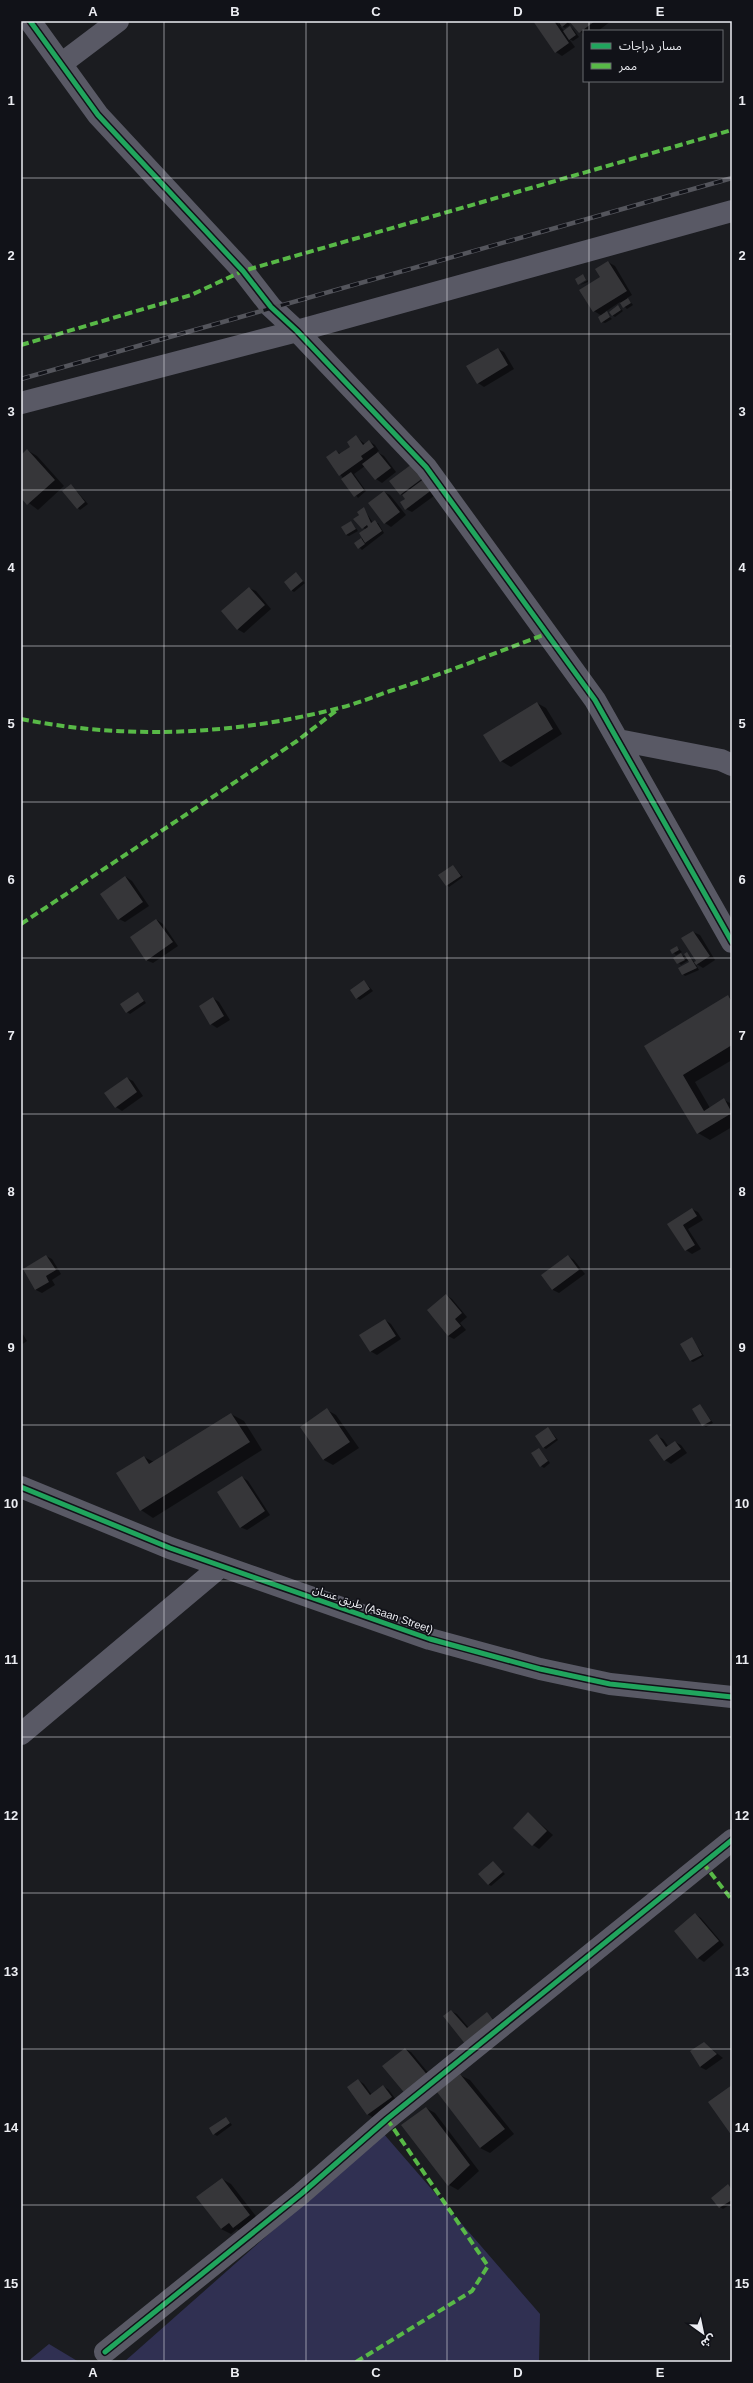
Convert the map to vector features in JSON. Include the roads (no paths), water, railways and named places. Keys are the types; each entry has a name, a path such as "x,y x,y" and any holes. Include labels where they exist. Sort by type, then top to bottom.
{"street":[{"path":"30,21 98,116 243,271 271,307 297,331 426,467 595,700 732,942"},
{"path":"61,64 118,21"},
{"path":"21,403 297,331 732,211"},
{"path":"618,740 721,760 732,765"},
{"name":"طريق عسان (Asaan Street)","path":"21,1487 99,1521 221,1566 430,1639 525,1665 610,1684 732,1697"},
{"path":"21,1734 221,1566"},
{"path":"105,2352 295,2199 459,2059 732,1840"}],"railway":[{"path":"21,379 732,178"}]}
